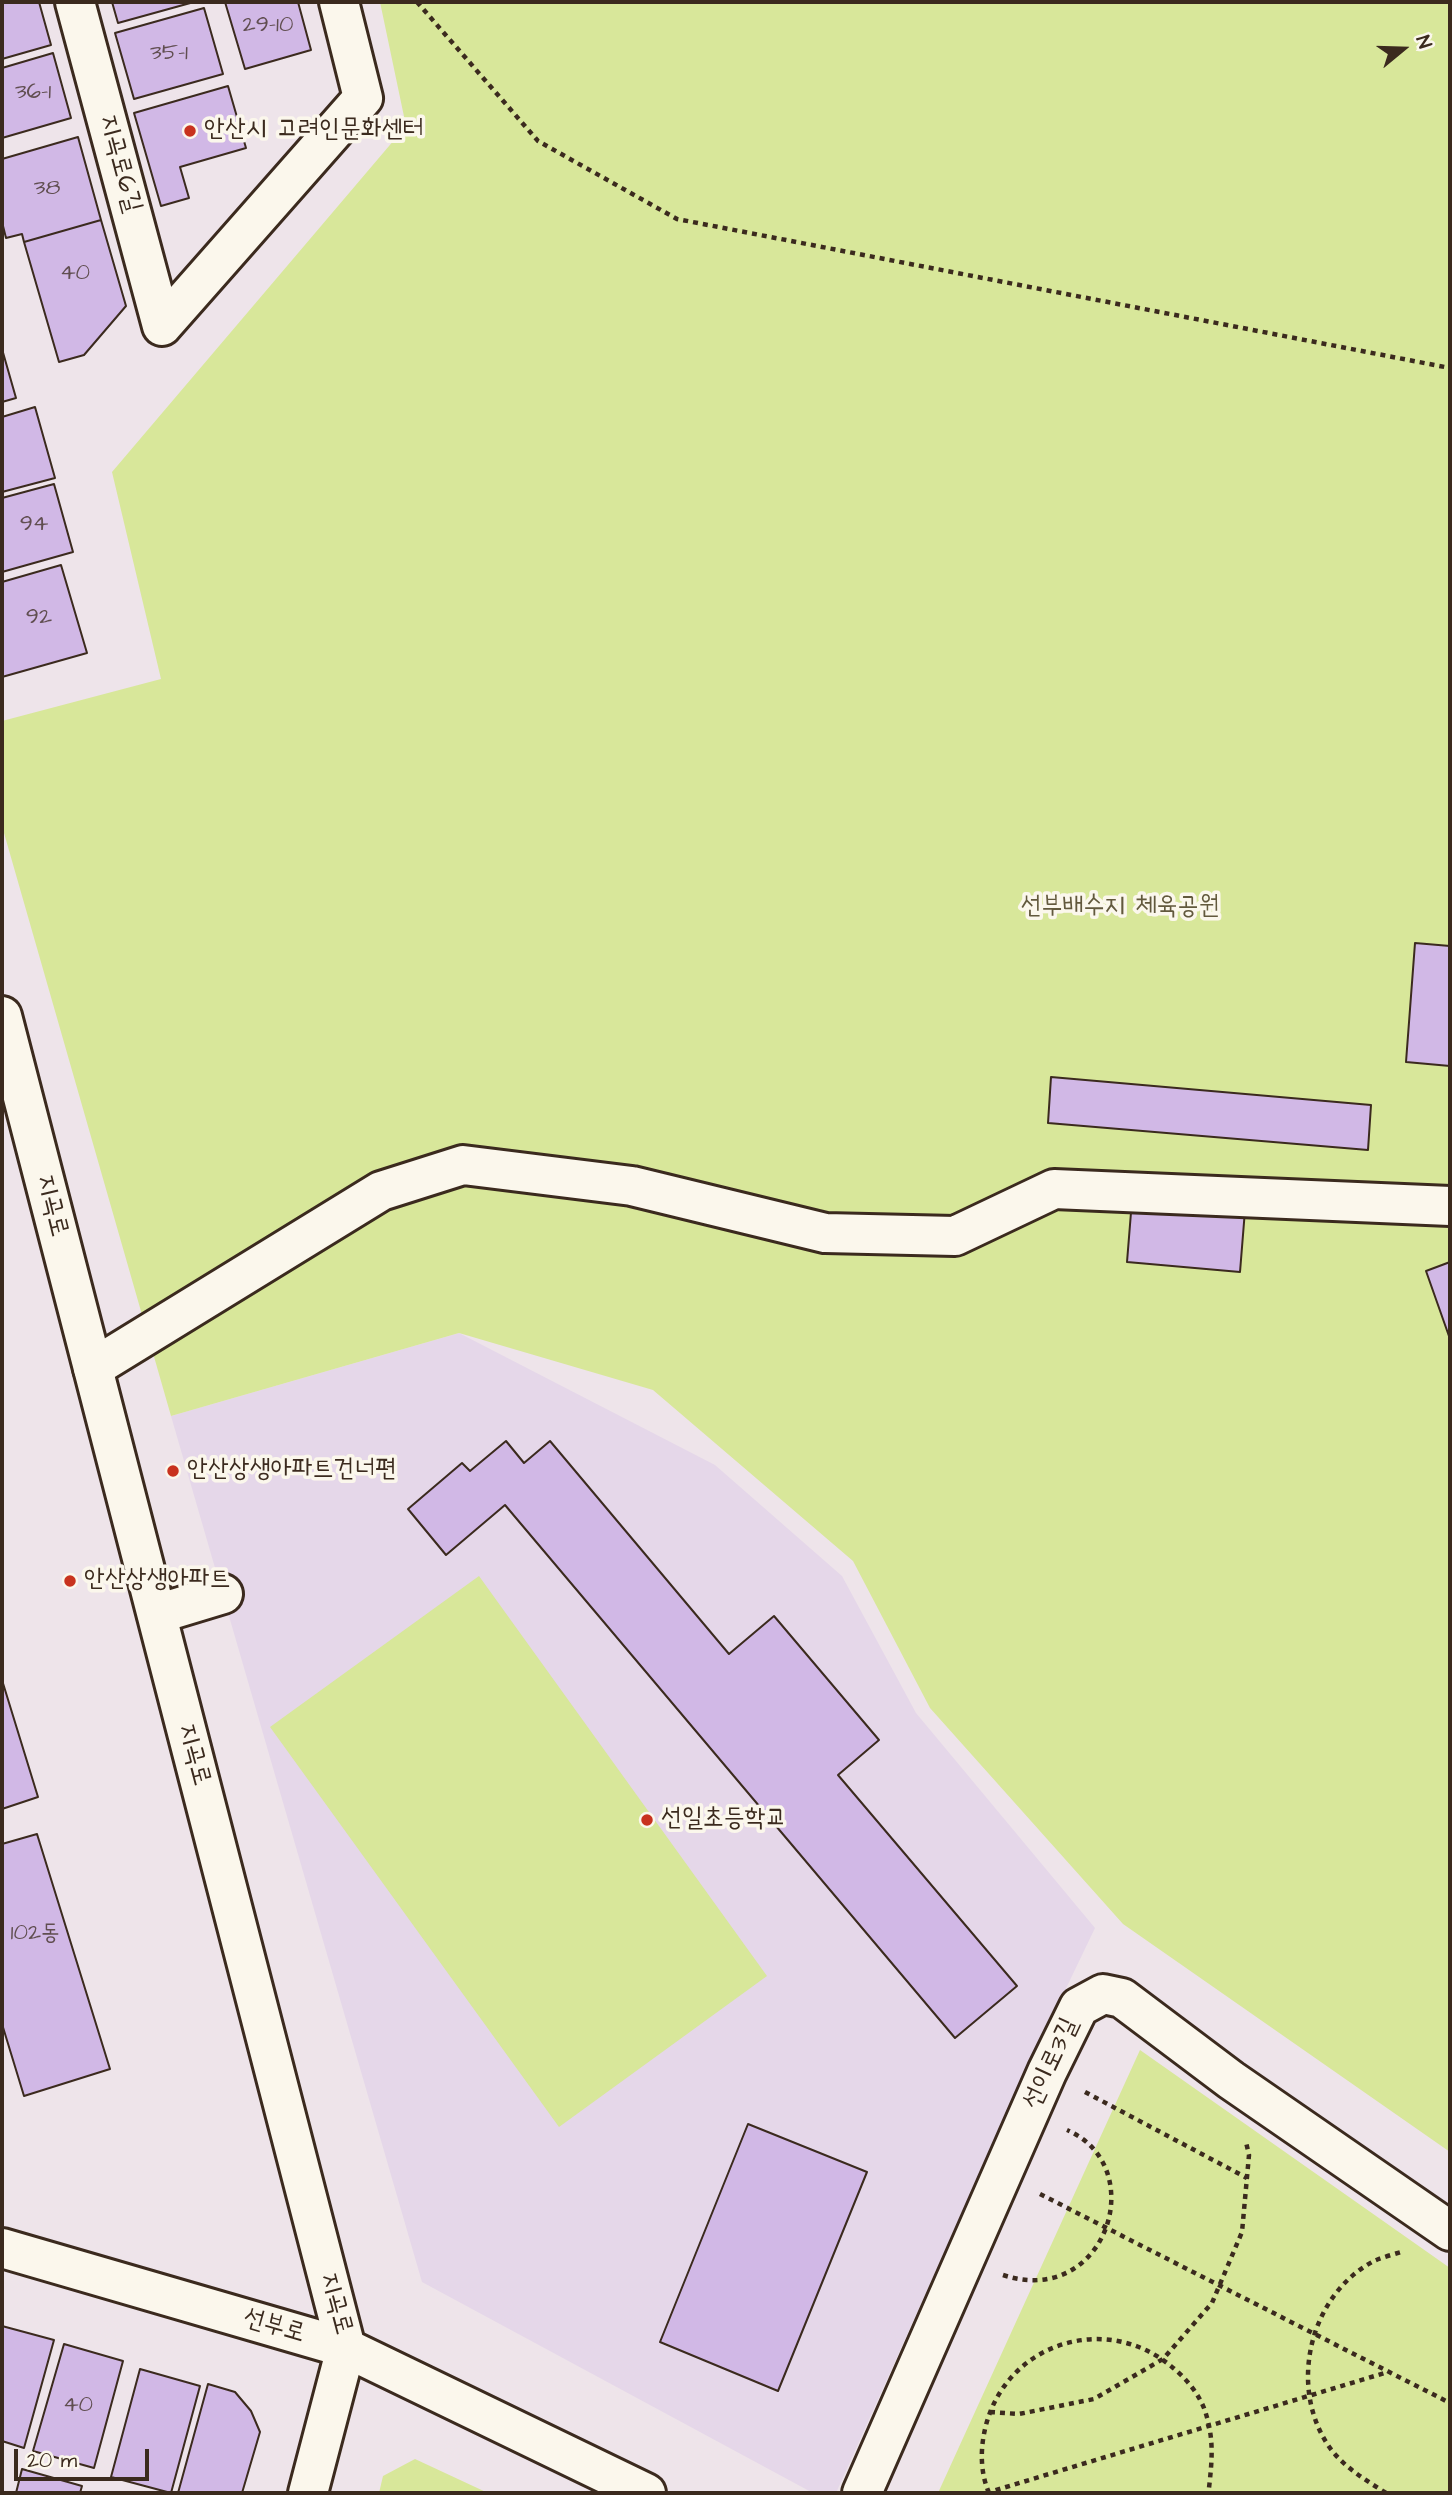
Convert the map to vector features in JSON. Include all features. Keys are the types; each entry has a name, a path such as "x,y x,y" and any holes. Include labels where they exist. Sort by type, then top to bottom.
{"main road":[{"name":"지곡로6길","path":"75,2 162,327 363,98 339,2"},
{"name":"지곡로","path":"2,1016 346,2348 308,2493"},
{"path":"93,1368 381,1191 463,1165 632,1186 825,1233 956,1236 1054,1189 1450,1206"},
{"path":"157,1614 223,1594"},
{"name":"선이로3길","path":"862,2493 1002,2174 1022,2112 1047,2072 1079,2007 1103,1994 1122,1998 1231,2080 1450,2231"},
{"name":"선부로","path":"2,2248 346,2348 646,2493"}],"path":[{"path":"418,2 538,141 677,219 1450,368"},
{"path":"1047,2072 1247,2178"},
{"path":"990,2412 1019,2414 1094,2399 1163,2359 1212,2303 1242,2232 1249,2155 1231,2080"},
{"path":"970,2248 983,2263 1005,2276 1031,2281 1056,2277 1079,2266 1097,2247 1107,2228 1112,2198 1107,2173 1094,2150 1074,2133 1022,2112"},
{"path":"1002,2174 1450,2403"},
{"path":"1386,2493 1353,2473 1326,2442 1310,2403 1308,2362 1317,2322 1340,2287 1373,2262 1412,2248"},
{"path":"1207,2493 1214,2450 1209,2426 1206,2411 1186,2378 1156,2353 1120,2340 1082,2339 1044,2350 1014,2373 991,2406 981,2443 984,2481 988,2493 1209,2426 1389,2372"}],"shaded area":[{"name":"선일초등학교","path":"459,1333 715,1465 842,1576 916,1713 1095,1928 1011,2103 836,2493 813,2493 422,2282 171,1416"}],"green space":[{"name":"선부배수지 체육공원","path":"380,2 1450,2 1450,2152 1123,1924 930,1708 853,1561 653,1390 459,1333 171,1416 2,826 2,721 161,679 112,472 406,126"},
{"path":"479,1576 767,1976 559,2127 270,1727"},
{"path":"1140,2050 1450,2268 1450,2493 938,2493"},
{"path":"415,2459 488,2493 379,2493 383,2476"}],"building":[{"path":"2,2 39,2 51,45 2,59"},
{"path":"112,2 194,2 118,23"},
{"path":"225,2 298,2 311,50 245,69"},
{"path":"204,8 223,74 134,99 115,33"},
{"path":"53,53 71,118 2,138 2,68"},
{"name":"안산시 고려인문화센터","path":"228,86 246,148 180,167 189,198 161,206 134,113"},
{"path":"78,137 101,220 24,242 22,234 6,238 2,222 2,159"},
{"path":"101,220 126,306 84,355 59,362 24,242"},
{"path":"2,349 16,398 2,402"},
{"path":"35,407 55,478 2,492 2,417"},
{"path":"54,484 73,552 2,572 2,498"},
{"path":"61,565 87,653 2,677 2,582"},
{"path":"1415,943 1450,946 1450,1066 1406,1062"},
{"path":"1051,1077 1371,1105 1368,1150 1048,1123"},
{"path":"1132,1200 1245,1210 1240,1272 1127,1262"},
{"path":"1450,1262 1450,1339 1426,1271"},
{"path":"506,1441 524,1463 550,1441 729,1654 774,1616 879,1740 838,1775 1017,1986 955,2038 505,1505 446,1555 408,1509 462,1463 470,1471"},
{"path":"2,1680 38,1797 2,1809"},
{"path":"37,1834 110,2069 24,2096 2,2024 2,1844"},
{"path":"748,2124 867,2172 778,2391 660,2342"},
{"path":"2,2326 54,2340 24,2448 2,2441"},
{"path":"64,2344 123,2361 94,2468 33,2451"},
{"path":"140,2369 200,2386 171,2493 111,2477"},
{"path":"208,2384 235,2392 251,2411 260,2432 242,2493 178,2493"},
{"path":"22,2469 82,2486 80,2493 16,2493"}],"place":[{"name":"안산시 고려인문화센터","path":"190,131"},
{"name":"안산상생아파트건너편","path":"173,1471"},
{"name":"안산상생아파트","path":"70,1581"},
{"name":"선일초등학교","path":"647,1820"}]}
